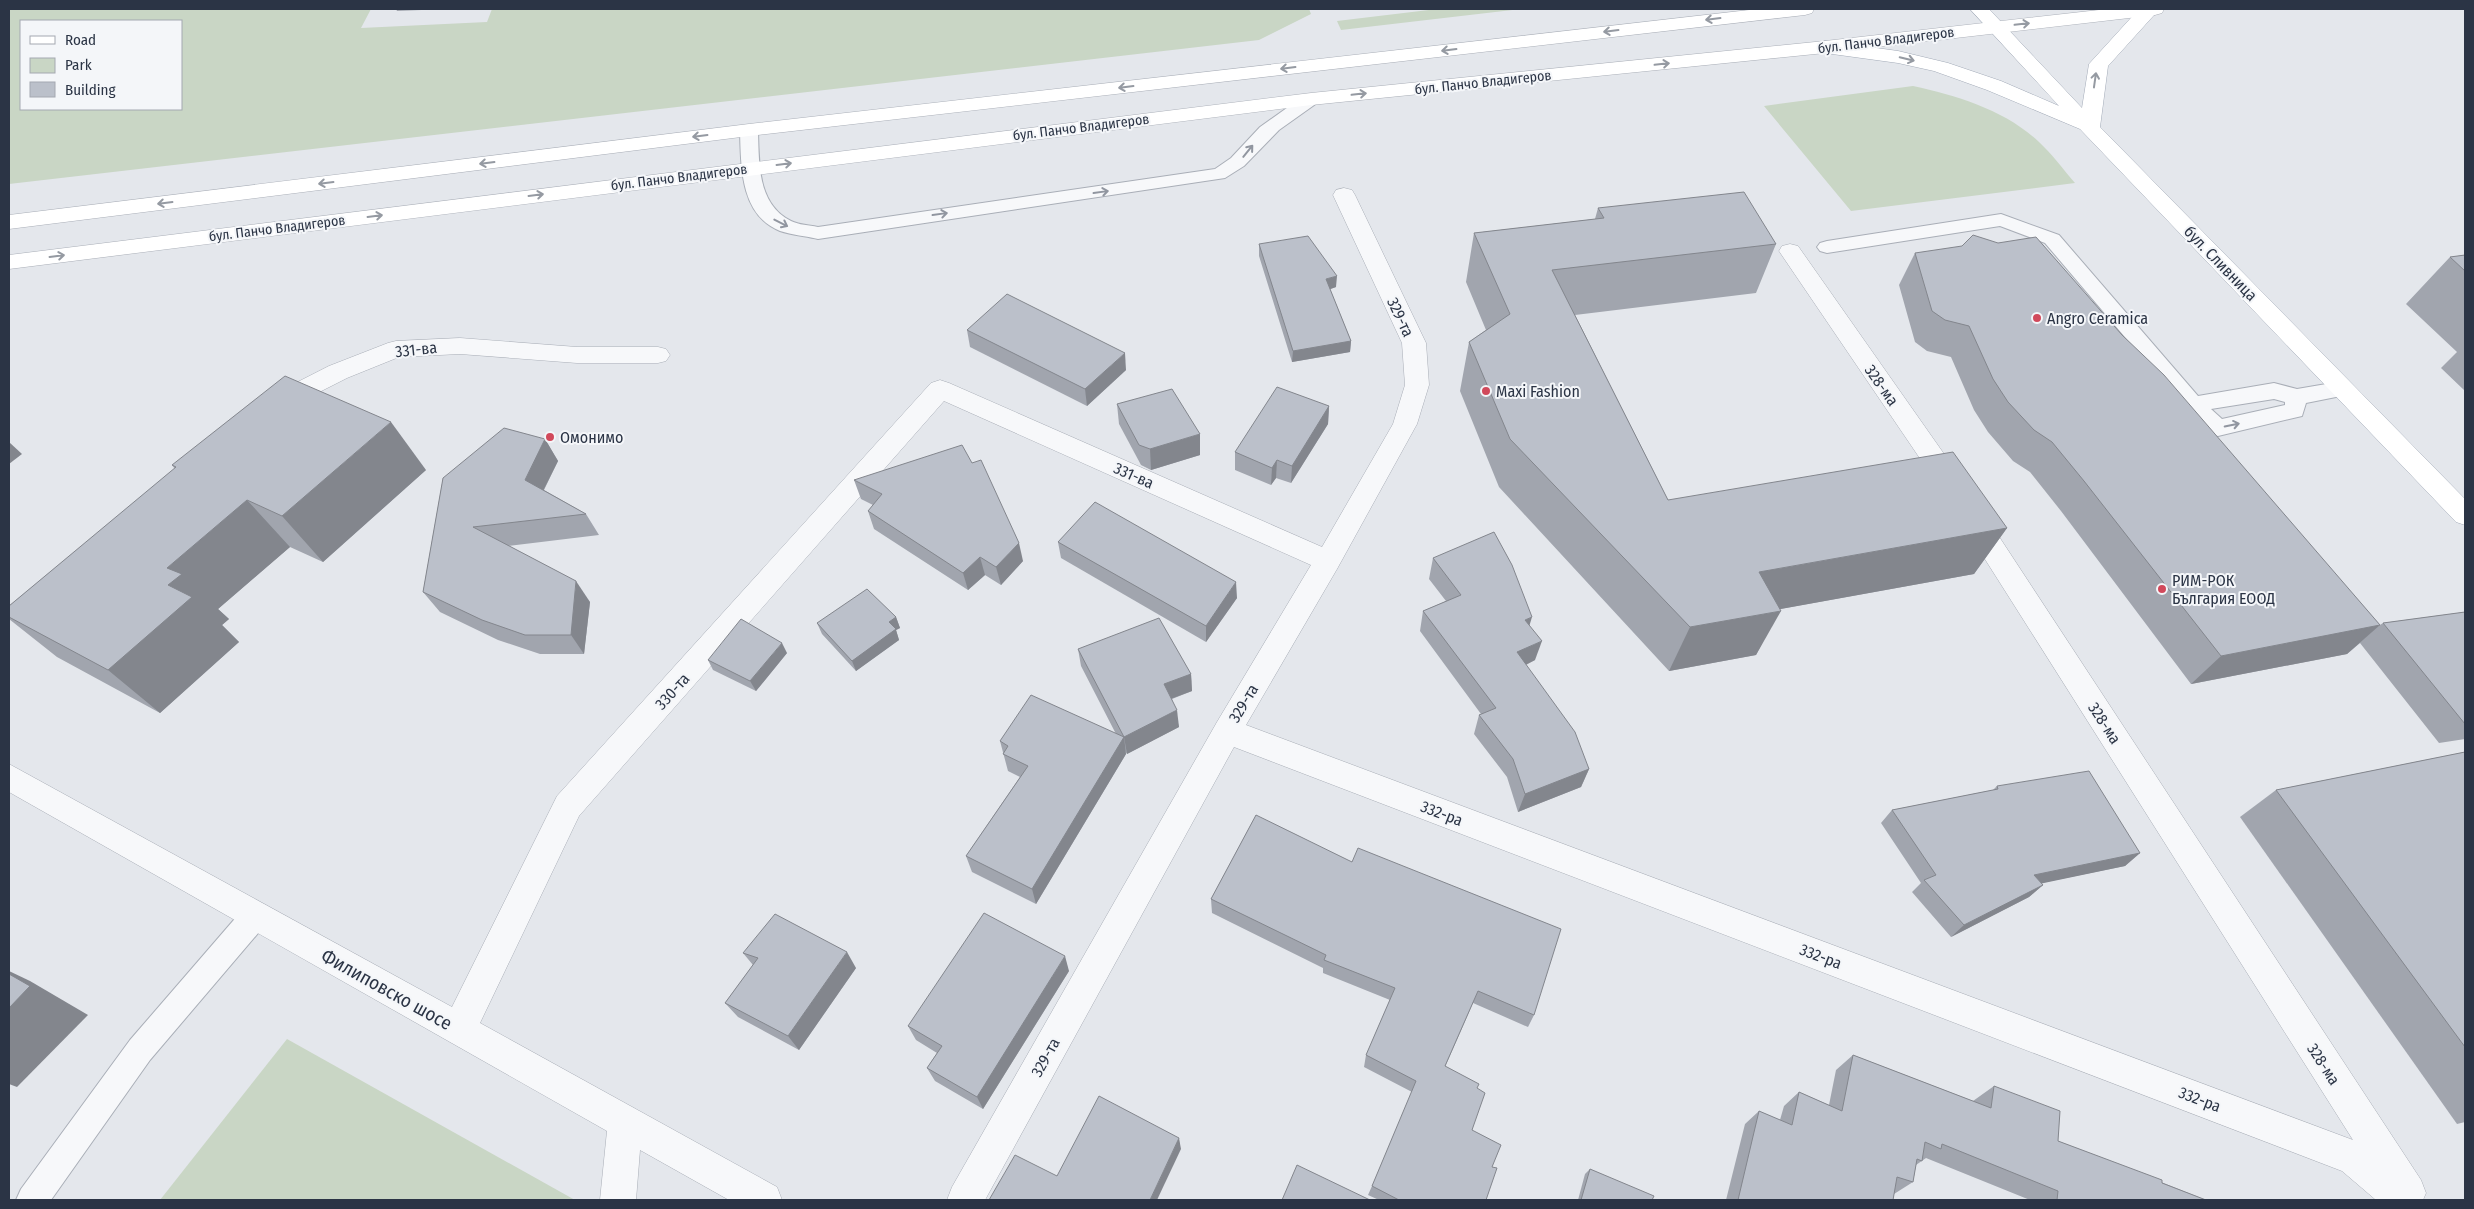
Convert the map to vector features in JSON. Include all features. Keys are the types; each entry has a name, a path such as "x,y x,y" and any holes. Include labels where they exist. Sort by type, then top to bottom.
{"main road":[{"path":"9,222 749,130 1800,9"},
{"name":"бул. Сливница","path":"1979,9 2090,128 2465,515"},
{"name":"бул. Панчо Владигеров","path":"9,262 1311,99 1825,47 2151,9"},
{"path":"1825,47 1884,54 1940,67 1996,86 2090,128 2096,72 2100,64 2151,9"}],"street":[{"name":"329-та","path":"965,1200 1227,731 1328,561 1405,424 1417,385 1414,344 1344,195"},
{"name":"328-ма","path":"1790,251 1937,480 2413,1200"},
{"name":"331-ва","path":"252,416 338,372 396,349 460,346 577,355 658,355"},
{"name":"331-ва","path":"940,389 1328,561"},
{"name":"330-та","path":"459,1029 568,806 940,389"},
{"name":"332-ра","path":"1227,731 2354,1158 2403,1200"},
{"name":"Филиповско шосе","path":"9,777 764,1200"},
{"path":"618,1200 625,1122"}],"lane":[{"path":"749,130 750,168 754,192 768,216 785,226 818,233 1219,174 1228,171 1238,163 1258,138 1311,99"},
{"path":"1827,247 2002,220 2052,239 2193,404 2218,428 2294,411 2297,397"},
{"path":"2193,404 2274,390 2297,397 2344,389"},
{"path":"32,1200 140,1050 255,916"}],"green space":[{"path":"9,9 371,9 361,28 487,22 492,9 1309,9 1311,14 1259,40 9,184"},
{"path":"1437,9 1521,9 1341,30 1337,21"},
{"path":"1913,86 1964,100 2011,121 2044,147 2075,183 1851,211 1764,106"},
{"path":"287,1039 575,1200 160,1200"}],"building":[{"path":"1744,192 1776,244 1552,270 1668,500 1953,452 2007,528 1759,572 1781,611 1690,627 1510,439 1469,342 1510,314 1474,233 1604,218 1598,208"},
{"path":"1973,235 1998,243 2036,237 2122,335 2164,375 2380,625 2221,656 2052,442 2034,430 2008,402 1993,379 1969,326 1945,320 1932,311 1915,253 1962,246"},
{"path":"1308,236 1337,276 1326,279 1351,341 1293,351 1259,244"},
{"path":"2465,255 2465,271 2450,257"},
{"path":"1007,294 1125,353 1085,389 967,330"},
{"path":"285,376 391,422 282,516 247,500 167,568 182,574 168,585 192,597 108,670 9,617 9,606 176,467 172,465"},
{"path":"1277,387 1329,406 1292,466 1277,460 1272,468 1235,452"},
{"path":"1172,389 1200,434 1150,449 1139,445 1117,404"},
{"path":"504,428 545,439 525,480 586,514 473,527 576,581 571,635 525,635 482,620 423,592 443,478"},
{"path":"962,445 972,463 981,460 1019,543 996,567 980,557 963,573 868,511 882,494 854,480"},
{"path":"1095,502 1236,582 1206,626 1058,542"},
{"path":"1494,532 1512,565 1532,617 1525,620 1542,641 1517,652 1575,732 1589,769 1525,794 1513,759 1479,715 1496,708 1423,611 1461,595 1433,558"},
{"path":"867,589 896,617 889,622 896,629 852,661 817,623"},
{"path":"2465,612 2465,724 2383,623"},
{"path":"1159,618 1191,674 1164,684 1177,710 1124,737 1078,649"},
{"path":"741,619 782,643 750,681 708,660"},
{"path":"1031,695 1124,737 1032,889 966,856 1028,766 1003,754 1008,746 1000,741"},
{"path":"2465,752 2465,1047 2276,790"},
{"path":"2089,771 2140,853 2034,875 2043,885 1964,925 1924,880 1936,875 1892,810 1998,789 1997,786"},
{"path":"1256,815 1352,862 1358,848 1561,929 1534,1015 1478,991 1445,1066 1479,1084 1477,1088 1485,1093 1472,1130 1501,1145 1492,1167 1497,1168 1486,1200 1399,1200 1372,1186 1416,1081 1366,1055 1395,988 1324,960 1326,955 1211,899"},
{"path":"984,913 1065,956 977,1097 927,1068 942,1046 908,1026"},
{"path":"775,914 847,952 788,1036 725,1003 758,958 743,953"},
{"path":"9,974 30,986 9,1008"},
{"path":"1853,1055 1991,1108 1994,1086 2060,1111 2058,1141 2162,1180 2162,1183 2206,1200 2057,1200 2058,1191 1942,1144 1941,1149 1925,1142 1922,1161 1917,1159 1913,1182 1897,1177 1893,1200 1738,1200 1759,1111 1792,1125 1799,1092 1842,1111"},
{"path":"1099,1096 1179,1138 1150,1200 989,1200 1015,1155 1057,1176"},
{"path":"1297,1165 1370,1200 1282,1200"},
{"path":"1590,1169 1654,1196 1652,1200 1581,1200"}],"place":[{"name":"Angro Ceramica","path":"2037,318"},
{"name":"Maxi Fashion","path":"1486,391"},
{"name":"Омонимо","path":"550,437"},
{"name":"РИМ-РОК България ЕООД","path":"2162,589"}]}
